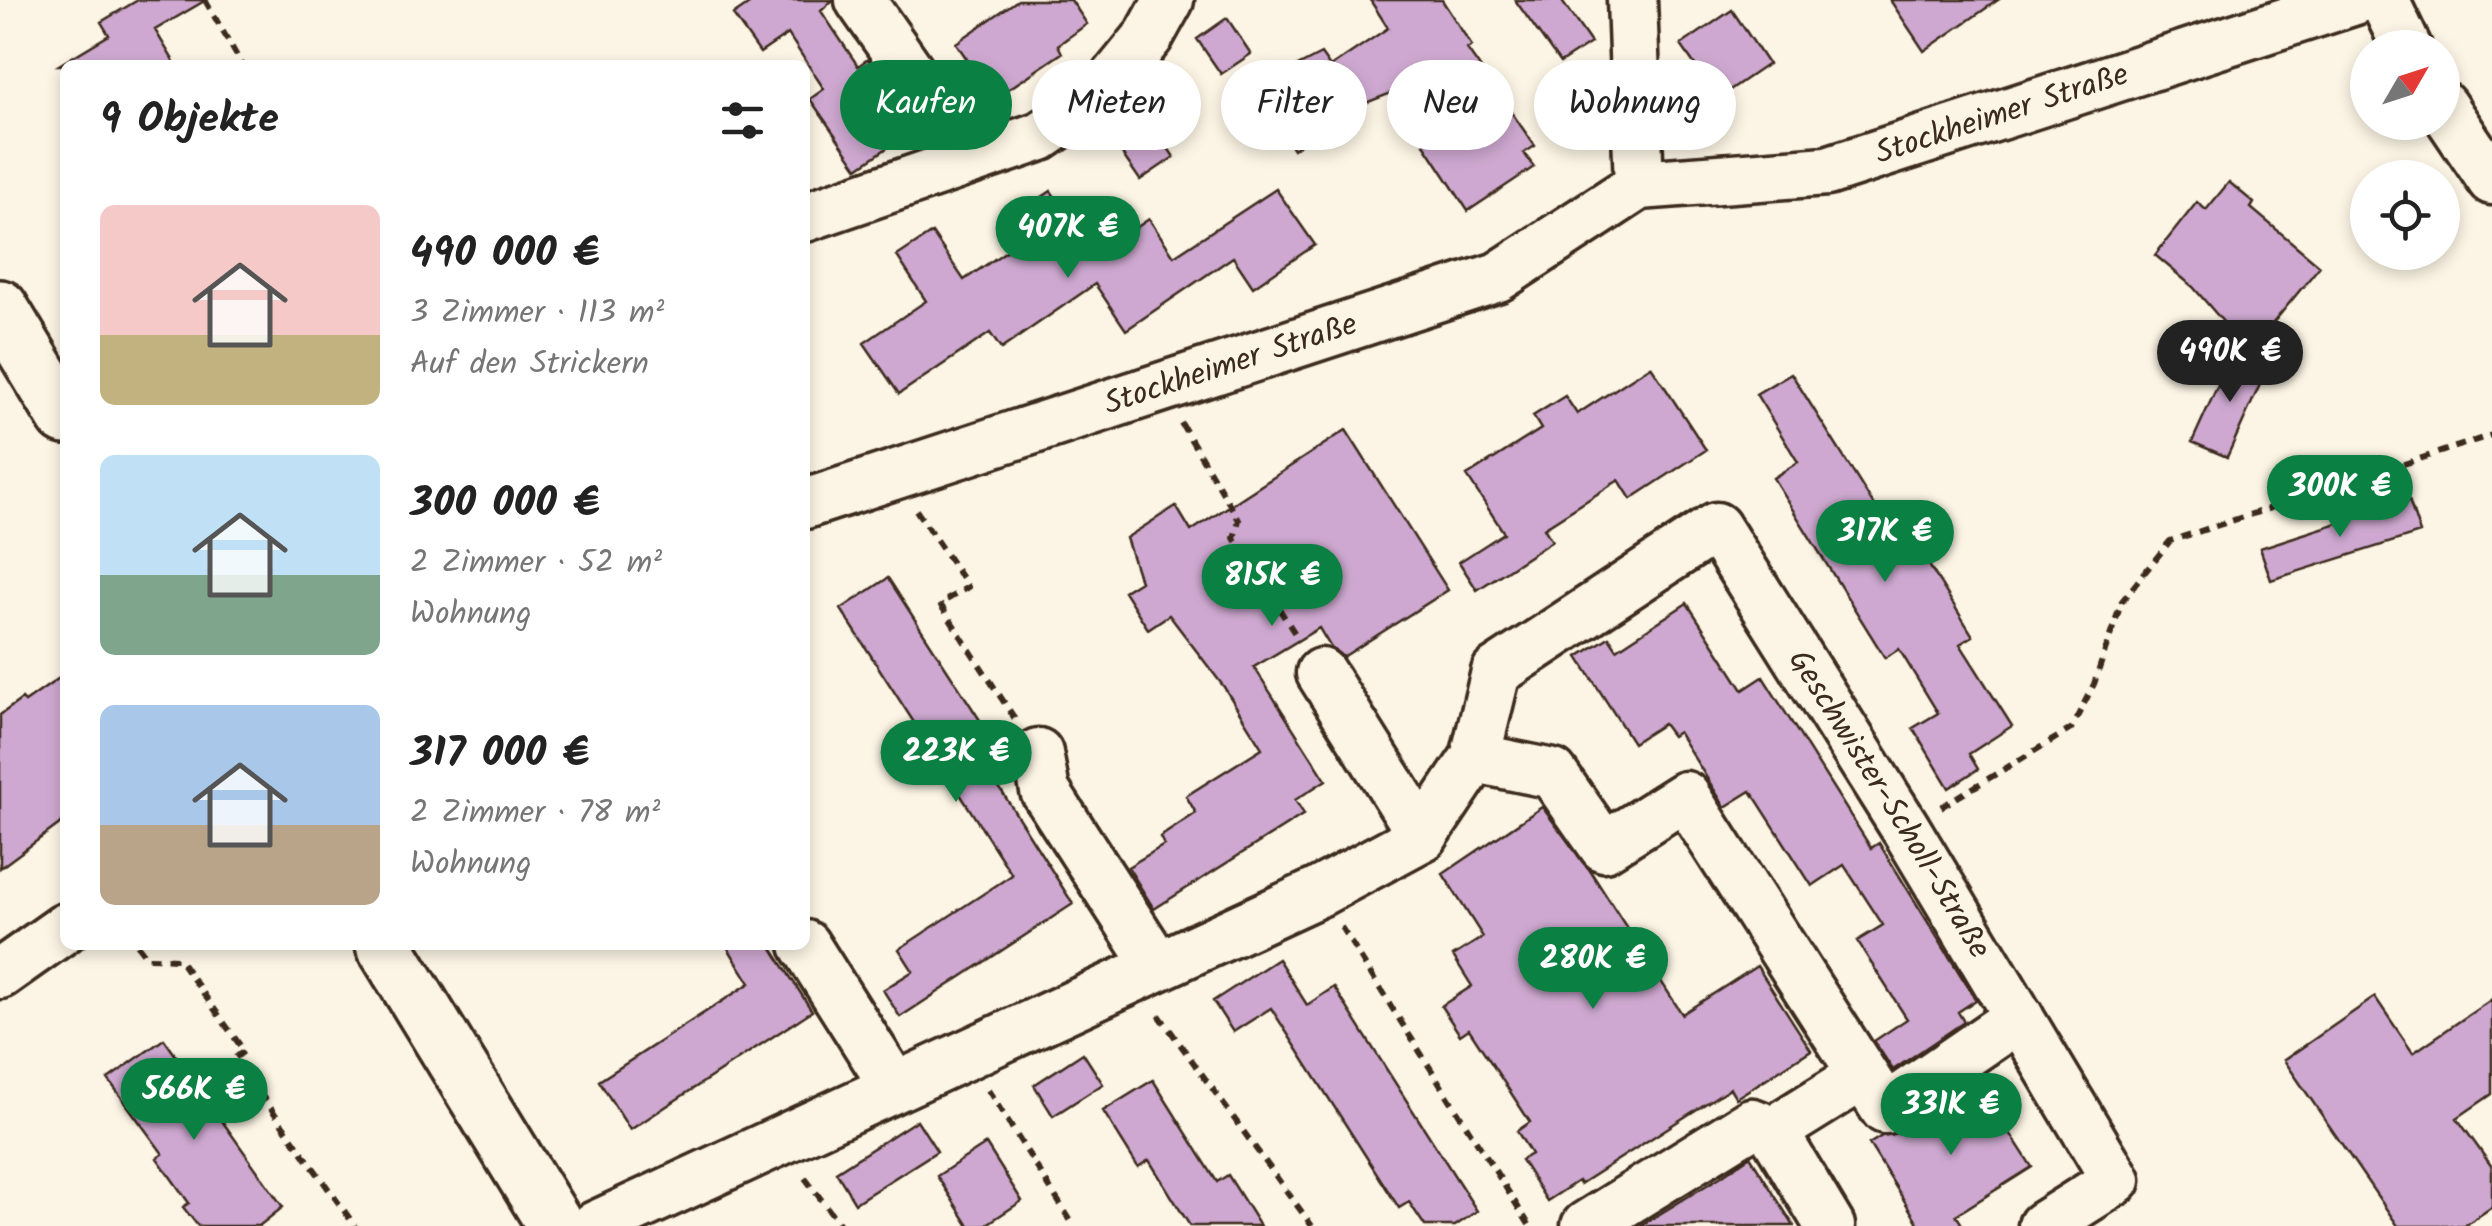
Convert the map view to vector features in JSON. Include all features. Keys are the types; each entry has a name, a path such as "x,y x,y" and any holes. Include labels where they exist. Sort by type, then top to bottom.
{"main road":[{"path":"0,308 60,408"},
{"path":"387,950 556,1226"}],"street":[{"path":"860,0 971,159"},
{"path":"810,215 1041,136 1101,95 1148,36 1169,0"},
{"path":"1632,0 1639,185"},
{"name":"Stockheimer Straße","path":"810,502 1498,277 1639,185 1828,171 2355,0"},
{"path":"2384,0 2398,30"},
{"path":"2460,133 2492,180"},
{"name":"Geschwister-Scholl-Straße","path":"1475,758 1496,672 1716,527 1906,829 2116,1180 2043,1226"},
{"path":"1321,673 1424,836"},
{"path":"1038,754 1045,791 1156,965"},
{"path":"595,1226 1319,892 1424,836 1475,758 1553,774 1604,846 1685,796 1885,1110 2018,1017"},
{"path":"0,974 60,932"},
{"path":"807,950 894,1086"},
{"path":"1773,1132 1863,1076"},
{"path":"1586,1226 1752,1123 1773,1132 1830,1226"}],"path":[{"path":"206,0 239,60"},
{"path":"1159,388 1239,520 1234,538 1321,673"},
{"path":"1906,829 2070,729 2094,684 2122,602 2170,541 2492,435"},
{"path":"894,476 968,588 940,604 1038,754"},
{"path":"1319,892 1530,1226"},
{"path":"141,950 147,958 179,959 244,1050 234,1058 355,1226"},
{"path":"1156,965 1145,995 1312,1226"},
{"path":"966,1055 1074,1226"},
{"path":"777,1141 841,1226"}],"building":[{"path":"138,0 206,0 155,30 173,60 67,60 109,35 101,22"},
{"path":"755,0 833,0 821,11 854,60 840,60 840,142 810,99 824,89 810,68 810,60 805,60 788,34 760,53 733,15"},
{"path":"1018,0 1071,0 1087,24 1058,45 1062,53 1052,60 1032,60 1032,73 1012,87 1012,60 968,60 956,43"},
{"path":"1370,0 1442,0 1472,46 1467,49 1475,60 1387,60 1387,95 1367,102 1367,60 1340,60 1388,28"},
{"path":"1515,0 1561,0 1591,43 1565,60 1558,60"},
{"path":"1890,0 1998,0 1924,51"},
{"path":"1732,10 1768,64 1736,86 1736,60 1691,60 1681,45"},
{"path":"1227,18 1251,54 1242,60 1221,60 1221,74 1197,39"},
{"path":"1514,116 1534,145 1524,153 1534,167 1468,211 1428,150 1514,150"},
{"path":"845,150 884,150 858,168"},
{"path":"1119,150 1169,150 1174,157 1140,180"},
{"path":"2229,182 2254,203 2251,208 2320,266 2249,352 2193,287 2155,255 2197,202 2206,210"},
{"path":"1276,189 1315,245 1253,287 1233,257 1126,330 1095,284 1001,349 990,333 899,394 864,343 926,301 897,256 932,233 964,280 1034,232 1020,212 1051,191 1095,256 1149,219 1174,256"},
{"path":"2233,352 2268,367 2227,457 2192,442"},
{"path":"1651,366 1706,450 1631,499 1619,480 1544,528 1552,541 1477,590 1459,562 1504,533 1467,476 1541,429 1533,416 1565,396 1577,414"},
{"path":"1791,373 1908,560 1921,552 1973,636 1960,644 2012,726 1969,754 1978,769 1949,788 1913,728 1938,713 1899,649 1885,658 1773,478 1798,462 1756,394"},
{"path":"1346,430 1448,590 1343,657 1331,648 1319,628 1254,667 1326,780 1295,800 1304,814 1154,909 1128,867 1164,845 1160,837 1196,813 1186,796 1262,748 1224,687 1169,615 1148,629 1124,591 1140,581 1126,538 1176,506 1191,531"},
{"path":"2409,500 2420,533 2271,580 2260,548"},
{"path":"888,578 1009,765 992,776 1073,904 900,1017 883,990 913,971 899,949 1012,875 841,609"},
{"path":"1687,603 1743,690 1763,677 1871,848 1879,843 1976,1000 1958,1012 1964,1022 1893,1070 1874,1041 1907,1019 1857,941 1883,925 1844,865 1812,886 1751,791 1725,807 1678,732 1672,736 1663,724 1633,743 1578,657 1609,637 1617,649"},
{"path":"60,678 60,824 0,868 0,715 22,699 25,702"},
{"path":"1542,807 1589,869 1682,1014 1757,966 1811,1050 1736,1098 1730,1088 1547,1201 1521,1160 1531,1154 1517,1131 1530,1122 1469,1029 1460,1035 1441,1006 1472,986 1453,956 1483,937 1443,874"},
{"path":"729,950 773,950 812,1011 630,1130 599,1081 750,983"},
{"path":"1278,959 1307,1005 1334,987 1477,1211 1455,1226 1425,1226 1409,1202 1399,1208 1271,1008 1233,1032 1213,1001"},
{"path":"2375,997 2413,1053 2492,999 2492,1094 2457,1118 2492,1167 2492,1207 2464,1226 2398,1226 2284,1060"},
{"path":"164,1039 283,1207 259,1226 198,1226 183,1207 189,1203 157,1158 163,1154 108,1079"},
{"path":"1083,1053 1103,1084 1053,1116 1034,1085"},
{"path":"1153,1080 1217,1182 1228,1175 1260,1226 1190,1226 1149,1160 1138,1167 1103,1111"},
{"path":"1976,1080 2032,1167 1956,1215 1963,1226 1920,1226 1869,1144 1901,1132"},
{"path":"917,1120 937,1151 855,1203 836,1172"},
{"path":"986,1144 1022,1201 984,1226 969,1226 937,1176"},
{"path":"1750,1156 1794,1226 1640,1226 1720,1177"}]}
